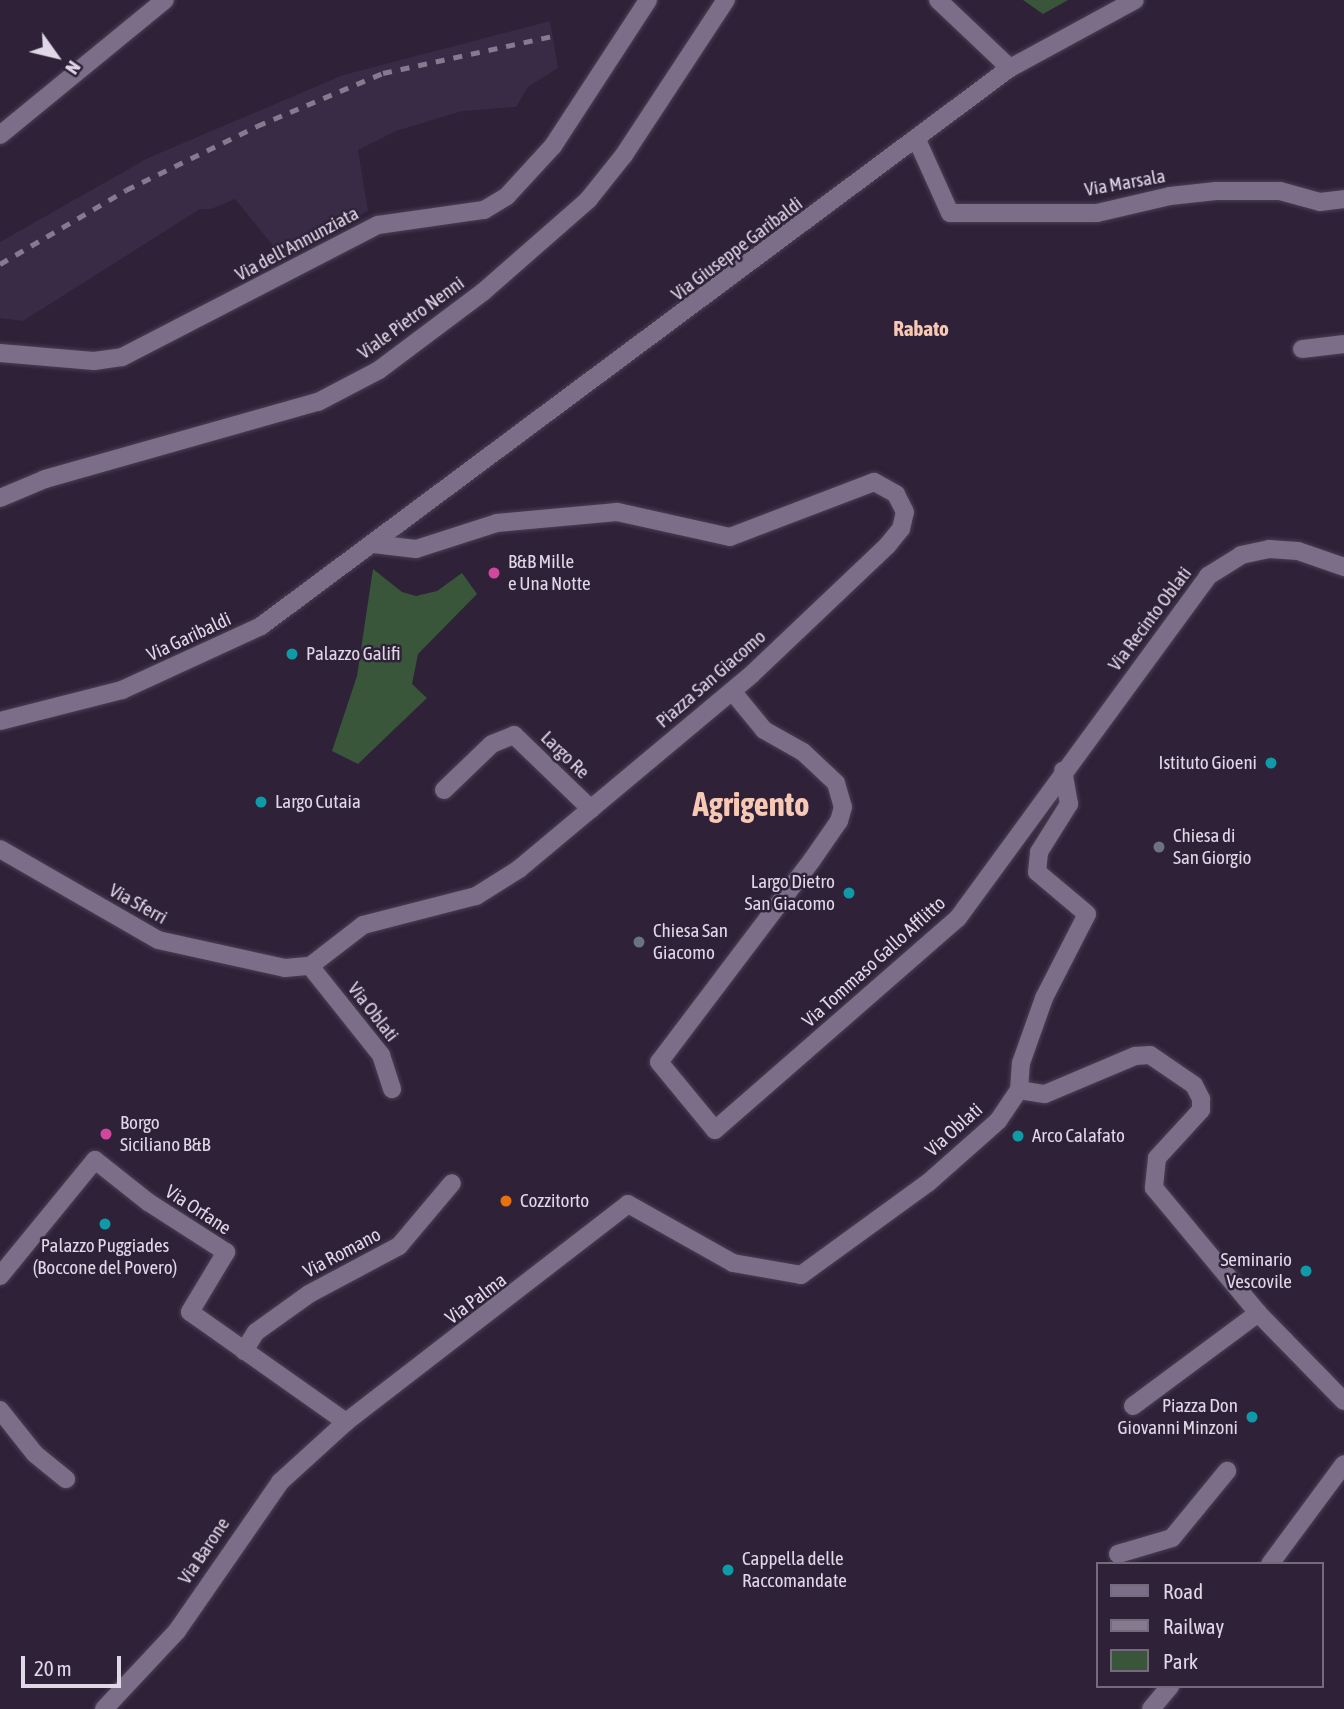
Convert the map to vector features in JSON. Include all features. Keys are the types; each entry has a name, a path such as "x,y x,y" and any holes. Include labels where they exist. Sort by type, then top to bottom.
{"street":[{"path":"0,135 165,0"},
{"name":"Via dell'Annunziata","path":"0,353 94,361 122,358 378,225 484,210 508,196 553,146 648,0"},
{"name":"Viale Pietro Nenni","path":"0,498 45,479 318,402 379,370 483,292 588,200 624,155 726,0"},
{"path":"938,0 1010,68"},
{"name":"Via Giuseppe Garibaldi","path":"373,544 1010,68 1135,0"},
{"name":"Via Marsala","path":"917,140 950,214 1097,213 1170,196 1216,191 1280,191 1321,202 1344,198"},
{"path":"1302,349 1344,344"},
{"name":"Piazza San Giacomo","path":"310,966 363,925 449,905 511,875 732,691 896,536 905,512 897,494 881,483 866,483 730,537 617,512 497,523 416,549 373,544"},
{"name":"Via Garibaldi","path":"0,721 122,690 177,668 261,626 373,544"},
{"name":"Via Recinto Oblati","path":"1063,771 1208,576 1224,564 1255,551 1283,549 1344,567"},
{"name":"Via Tommaso Gallo Afflitto","path":"732,691 764,730 803,752 836,783 843,807 839,821 812,860 659,1062 715,1130 958,918 1063,771"},
{"name":"Largo Re","path":"444,790 492,744 514,735 591,809"},
{"name":"Via Oblati","path":"628,1205 733,1263 801,1275 929,1182 998,1121 1019,1090 1021,1063 1044,998 1087,914 1037,872 1039,852 1069,804 1063,771"},
{"name":"Via Sferri","path":"0,849 158,940 285,968 310,966"},
{"name":"Via Oblati","path":"310,966 381,1055 392,1089"},
{"path":"1019,1090 1045,1094 1135,1056 1150,1055 1194,1086 1201,1099 1201,1110 1157,1158 1154,1188 1243,1289 1258,1312 1344,1401"},
{"name":"Via Orfane","path":"0,1276 94,1160 148,1202 226,1252 190,1311 346,1422"},
{"name":"Via Romano","path":"244,1351 256,1332 309,1294 399,1246 452,1183"},
{"name":"Via Palma","path":"346,1422 482,1321 628,1205"},
{"path":"1133,1406 1258,1312"},
{"path":"0,1410 36,1454 66,1479"},
{"name":"Via Barone","path":"104,1709 177,1631 280,1482 346,1422"},
{"path":"1271,1562 1344,1464"},
{"path":"1118,1554 1172,1538 1227,1472"},
{"path":"1151,1709 1168,1688"}],"shaded area":[{"path":"550,21 558,68 528,87 516,107 462,111 396,131 358,150 368,211 283,258 235,199 211,209 200,209 23,321 0,318 0,242 148,158 343,75"}],"green space":[{"path":"1023,0 1068,0 1043,14"},
{"path":"373,569 402,592 416,596 437,591 462,573 477,594 418,654 412,684 427,698 358,764 332,751 357,676"}],"railway":[{"path":"0,264 126,190 257,126 383,73 552,36"}],"place":[{"name":"B&B Mille e Una Notte","path":"494,573"},
{"name":"Palazzo Galifi","path":"292,654"},
{"name":"Istituto Gioeni","path":"1271,763"},
{"name":"Largo Cutaia","path":"261,802"},
{"name":"Chiesa di San Giorgio","path":"1159,847"},
{"name":"Largo Dietro San Giacomo","path":"849,893"},
{"name":"Chiesa San Giacomo","path":"639,942"},
{"name":"Borgo Siciliano B&B","path":"106,1134"},
{"name":"Arco Calafato","path":"1018,1136"},
{"name":"Cozzitorto","path":"506,1201"},
{"name":"Palazzo Puggiades (Boccone del Povero)","path":"105,1224"},
{"name":"Seminario Vescovile","path":"1306,1271"},
{"name":"Piazza Don Giovanni Minzoni","path":"1252,1417"},
{"name":"Cappella delle Raccomandate","path":"728,1570"}],"district":[{"name":"Rabato","path":"921,328"},
{"name":"Agrigento","path":"751,805"}]}
